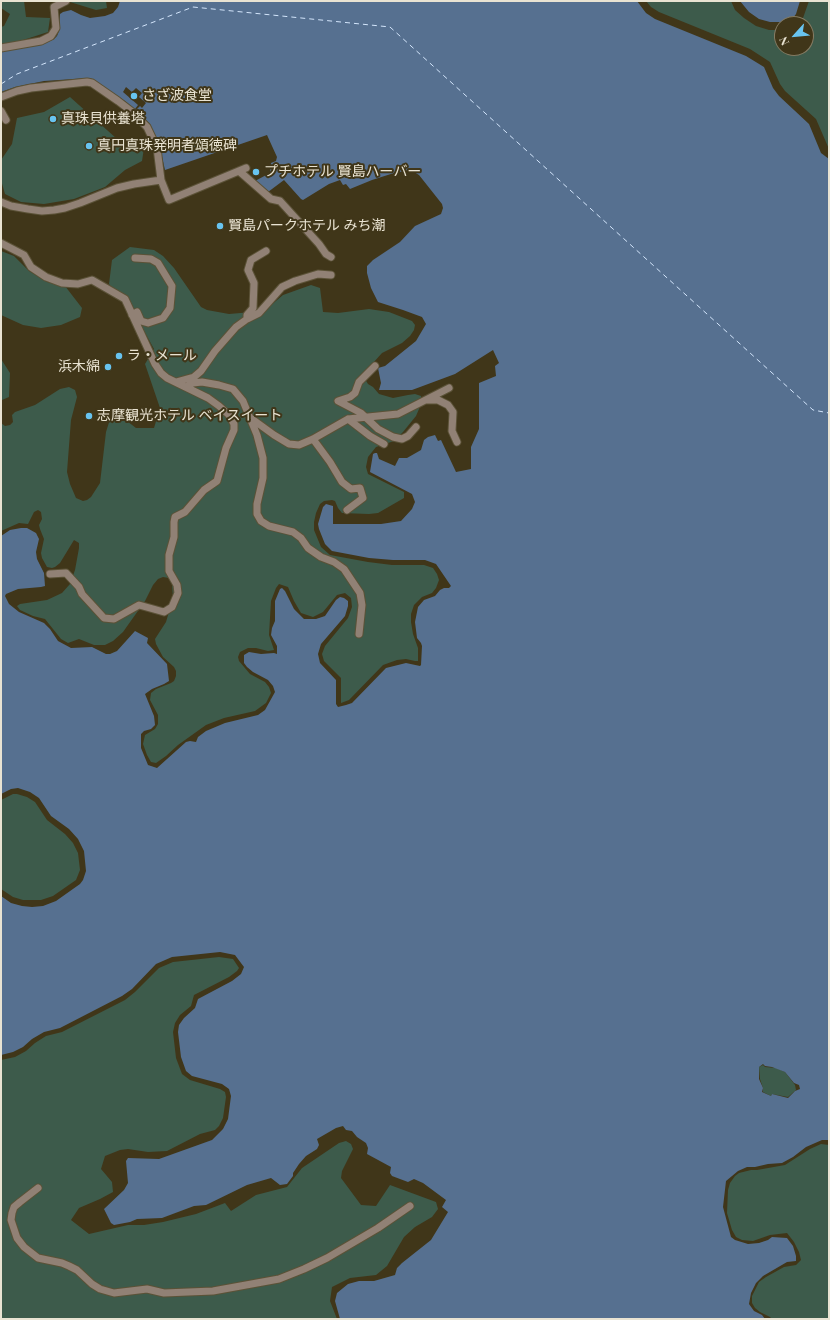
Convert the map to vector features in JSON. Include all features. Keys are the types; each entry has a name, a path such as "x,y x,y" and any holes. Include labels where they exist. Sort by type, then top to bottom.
{"street":[{"path":"1,48 41,41 51,36 56,28 54,7 66,1"},
{"path":"1,97 30,88 87,82 92,83 131,111 147,127 157,148 161,180 169,200 243,170 270,199 280,201 319,244 326,254 331,257"},
{"path":"1,111 6,120"},
{"path":"1,202 28,210 54,210 80,203 117,188 161,180"},
{"path":"1,243 24,255 31,267 46,277 62,283 78,284 92,280 125,299 155,364 161,373 186,388 208,398 229,415 234,424 234,430 226,448 217,481 204,490 185,512 175,517 174,537 169,555 169,571 178,593 172,607 164,612 139,605 114,619 104,618 82,594 79,587 66,574 50,574"},
{"path":"247,319 246,315 253,308 254,283 248,270 251,260 266,251"},
{"path":"132,315 137,312 141,321 148,324 163,318 170,308 172,286 158,263 151,258 135,258"},
{"path":"176,382 194,377 201,371 215,351 236,327 259,313 282,287 295,281 318,274 331,275"},
{"path":"375,366 359,382 354,393 350,397 338,401 361,413 378,429 393,438 402,439 408,436 416,427"},
{"path":"186,388 193,383 202,382 219,385 233,390 243,401 257,434 262,458 263,478 257,504 257,514 261,521 269,526 293,532 301,538 308,548 321,557 334,562 344,569 360,593 362,605 358,634"},
{"path":"251,418 289,444 299,445 313,439 348,419 398,414 449,388"},
{"path":"426,400 438,400 451,408 453,412 452,431 457,442"},
{"path":"348,419 370,436 384,444"},
{"path":"313,439 330,462 342,482 351,489 360,488 363,498 347,510"},
{"path":"38,1188 14,1207 11,1220 17,1238 24,1247 38,1258 70,1266 100,1289 114,1292 147,1290 164,1293 213,1291 279,1279 327,1258 372,1232 410,1206"}],"green space":[{"path":"1,1 24,1 26,17 50,18 48,32 17,42 1,44 1,27 4,26 10,14 1,8"},
{"path":"61,1 106,1 107,8 96,10 70,2"},
{"path":"646,1 731,1 735,10 744,18 756,26 774,30 774,56 814,56 814,16 804,16 809,1 829,1 829,149 816,119 785,91 780,84 770,62 750,49 659,12 651,7"},
{"path":"70,97 126,147 144,148 142,161 125,170 105,187 74,199 44,204 21,202 5,194 1,180 1,160 12,144 17,118 44,112"},
{"path":"130,247 154,250 163,256 174,268 201,307 207,310 229,314 264,311 283,295 311,285 320,288 323,312 338,313 369,309 389,312 412,321 415,325 410,336 402,343 382,353 364,373 368,384 379,394 393,398 415,394 421,396 422,402 416,416 394,441 376,447 368,457 366,467 368,474 404,492 404,498 378,513 369,514 342,513 335,501 324,501 320,504 316,513 314,530 321,547 330,555 392,565 424,565 433,568 439,580 432,593 422,597 414,605 411,614 413,634 418,648 418,661 406,659 397,660 383,665 349,700 341,703 341,678 324,661 322,654 325,646 348,618 352,607 351,598 345,593 337,595 323,612 313,617 301,613 288,587 279,584 271,601 269,635 274,650 268,651 248,648 240,652 238,657 239,661 250,674 265,682 269,687 271,693 266,703 255,711 224,718 206,725 156,763 151,762 143,744 145,735 155,729 158,724 158,715 150,700 151,693 156,689 174,681 176,676 174,667 163,657 155,639 166,622 173,598 172,584 169,578 163,577 158,579 153,585 145,601 123,632 113,641 105,645 94,645 79,639 68,643 61,639 45,619 33,616 20,610 17,606 20,604 47,600 62,593 70,584 75,570 79,543 74,540 60,563 52,568 47,567 41,553 44,539 39,525 42,519 41,512 38,510 34,512 28,524 19,523 1,531 1,423 5,426 10,425 13,422 12,415 15,412 35,405 60,389 69,387 75,390 77,397 71,420 67,472 76,498 83,501 91,497 100,483 106,432 111,416 115,415 123,418 136,428 154,428 160,408 145,364 154,349 138,320 109,284 112,260"},
{"path":"1,251 14,256 29,271 47,282 65,286 82,308 80,317 61,325 41,328 23,325 1,315"},
{"path":"1,359 10,373 9,397 2,400 1,400"},
{"path":"13,794 27,797 35,802 47,820 65,834 73,843 78,853 80,870 76,880 53,896 41,900 23,900 13,897 1,889 1,800"},
{"path":"219,957 233,959 239,968 229,977 194,995 191,1006 180,1015 175,1023 173,1032 176,1058 182,1074 190,1080 220,1089 225,1092 226,1097 223,1118 219,1126 215,1130 200,1134 167,1151 148,1152 128,1149 120,1150 105,1156 101,1169 112,1182 113,1192 79,1208 71,1220 89,1234 128,1225 144,1225 163,1222 196,1214 225,1203 231,1211 256,1195 287,1187 302,1168 339,1143 346,1141 351,1144 353,1149 342,1171 341,1178 361,1205 376,1206 390,1185 436,1202 438,1209 432,1217 415,1227 404,1237 387,1266 376,1275 350,1278 332,1287 330,1301 337,1319 1,1319 1,1060 15,1057 26,1051 46,1036 62,1032 125,1000 159,968 173,962"},
{"path":"763,1065 765,1067 776,1068 785,1072 795,1085 796,1090 788,1097 772,1094 771,1096 763,1092 759,1067"},
{"path":"821,1144 829,1145 829,1319 772,1319 755,1308 752,1303 752,1296 759,1282 766,1277 784,1267 796,1265 801,1260 799,1252 787,1233 770,1235 753,1241 742,1240 736,1237 732,1230 727,1213 728,1190 730,1183 739,1173 785,1165 810,1149"}],"water":[{"path":"120,1 637,1 646,13 655,19 746,56 764,67 773,88 779,96 809,124 821,153 829,159 829,1140 822,1140 806,1147 782,1163 747,1167 738,1171 726,1181 723,1207 731,1237 735,1240 748,1244 759,1243 772,1237 787,1238 793,1246 796,1256 796,1261 787,1262 763,1276 756,1283 751,1293 749,1304 754,1311 762,1315 765,1319 340,1319 335,1301 337,1293 348,1284 359,1281 374,1281 395,1275 397,1268 402,1263 431,1240 448,1212 442,1207 446,1200 423,1183 414,1179 408,1182 392,1176 390,1173 391,1167 367,1154 368,1148 366,1143 357,1137 352,1131 346,1130 343,1126 336,1128 317,1139 319,1145 317,1149 306,1156 299,1164 287,1184 280,1185 271,1178 247,1185 206,1205 194,1206 162,1218 137,1219 114,1225 111,1223 104,1209 124,1190 128,1183 126,1161 128,1158 159,1159 212,1140 223,1129 228,1119 231,1096 229,1089 222,1084 192,1076 186,1071 181,1057 178,1032 179,1025 195,1008 198,999 232,981 241,974 244,967 235,955 220,952 172,957 156,964 132,989 122,996 60,1028 44,1032 32,1039 23,1047 13,1052 1,1055 1,896 11,903 22,906 43,906 56,901 80,884 86,871 84,851 78,839 69,829 51,816 39,798 30,792 18,788 11,789 1,794 1,536 10,530 27,528 36,533 39,539 36,552 37,559 44,573 45,586 18,589 6,594 5,596 9,604 19,612 44,623 58,641 71,648 92,647 106,654 117,651 135,631 148,638 147,643 167,664 169,681 145,694 154,716 155,725 151,729 144,731 141,734 141,748 148,765 157,768 186,742 196,742 198,737 206,731 225,723 258,715 265,710 275,692 273,686 268,680 247,667 244,663 244,655 249,652 277,654 277,646 271,635 275,621 275,601 280,589 282,588 294,609 304,619 316,619 325,616 336,600 340,597 348,601 345,616 321,644 318,654 320,663 336,680 336,704 338,707 352,703 386,668 406,663 421,665 422,646 417,638 415,622 418,607 424,600 435,596 440,590 451,586 436,564 425,560 369,558 332,551 325,544 319,529 318,524 323,507 326,504 333,506 333,524 381,524 401,521 412,509 415,502 412,494 370,472 373,454 377,453 379,459 395,466 399,458 407,458 421,450 424,440 435,435 438,441 441,440 456,472 471,469 471,447 479,429 479,383 496,376 495,366 499,363 493,350 455,374 412,390 379,390 381,383 378,368 385,366 416,341 426,324 422,317 378,302 371,288 367,273 367,266 373,260 400,242 415,226 441,214 443,208 442,204 419,175 411,170 394,173 350,189 346,184 343,185 340,180 329,184 303,200 284,180 268,192 255,181 270,173 271,163 276,161 277,157 267,135 165,170 160,148 150,124 125,101 92,79 44,81 15,87 1,92 1,51 43,44 54,39 59,31 60,14 63,12 71,10 90,18 105,16 113,13 118,7","holes":["763,1064 785,1072 794,1083 799,1085 800,1089 795,1091 788,1098 772,1094 771,1096 762,1092 763,1088 759,1079 759,1067"]},
{"path":"740,1 800,1 794,16 774,16 774,22 759,19 749,12"}],"pier":[{"path":"126,87 132,92 136,88 142,93 139,97 146,103 142,108 140,106 136,110 135,109 138,105 123,92"}],"ferry route":[{"path":"1,84 17,74 193,7 390,27 813,410 829,413"}],"place":[{"name":"さざ波食堂","path":"134,96"},
{"name":"真珠貝供養塔","path":"53,119"},
{"name":"真円真珠発明者頌徳碑","path":"89,146"},
{"name":"プチホテル 賢島ハーバー","path":"256,172"},
{"name":"賢島パークホテル みち潮","path":"220,226"},
{"name":"ラ・メール","path":"119,356"},
{"name":"浜木綿","path":"108,367"},
{"name":"志摩観光ホテル ベイスイート","path":"89,416"}]}
